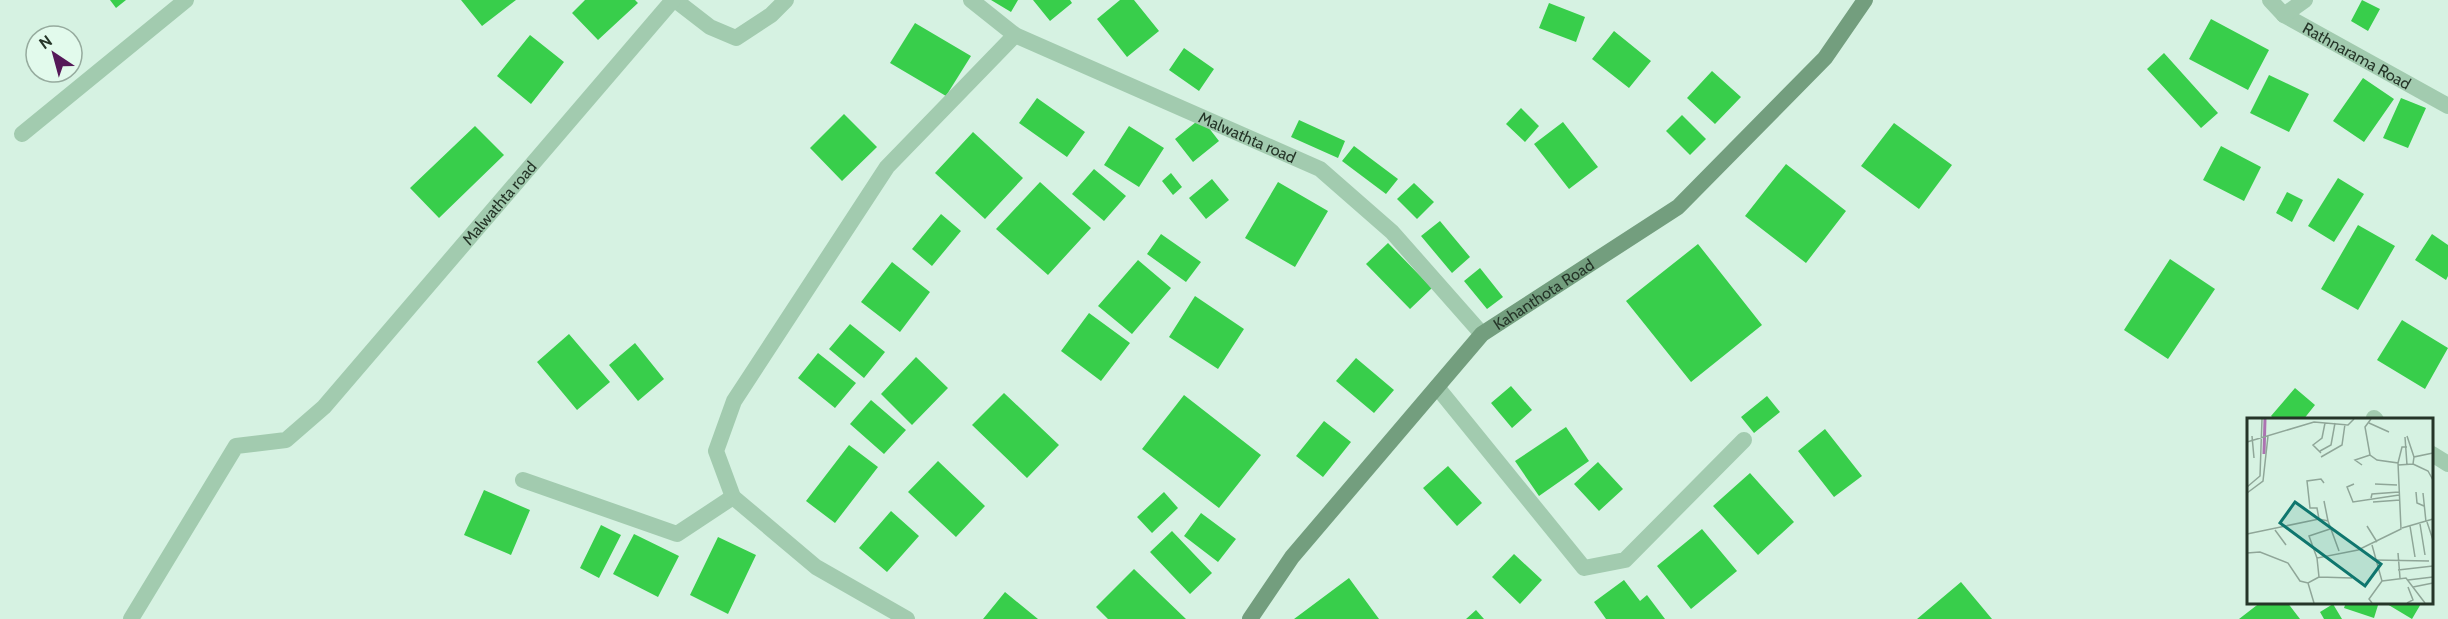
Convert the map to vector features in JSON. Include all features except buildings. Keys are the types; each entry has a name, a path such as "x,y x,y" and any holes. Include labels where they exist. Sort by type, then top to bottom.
{"main road":[{"name":"Kahanthota Road","path":"1250,619 1292,557 1482,334 1678,207 1825,58 1866,0"}],"street":[{"path":"22,134 186,0"},
{"name":"Malwathta road","path":"132,619 236,446 286,440 324,407 674,0 710,27 736,38 771,15 786,0"},
{"name":"Malwathta road","path":"971,0 1015,35 1320,169 1392,232 1482,334"},
{"name":"Rathnarama Road","path":"2270,0 2284,15 2448,106"},
{"path":"2284,15 2305,0"},
{"path":"907,619 816,567 733,497 716,451 734,401 887,167 1015,35"},
{"path":"1437,387 1584,568 1626,560 1744,440"},
{"path":"2433,455 2448,464"},
{"path":"523,480 677,534 733,497"}]}
